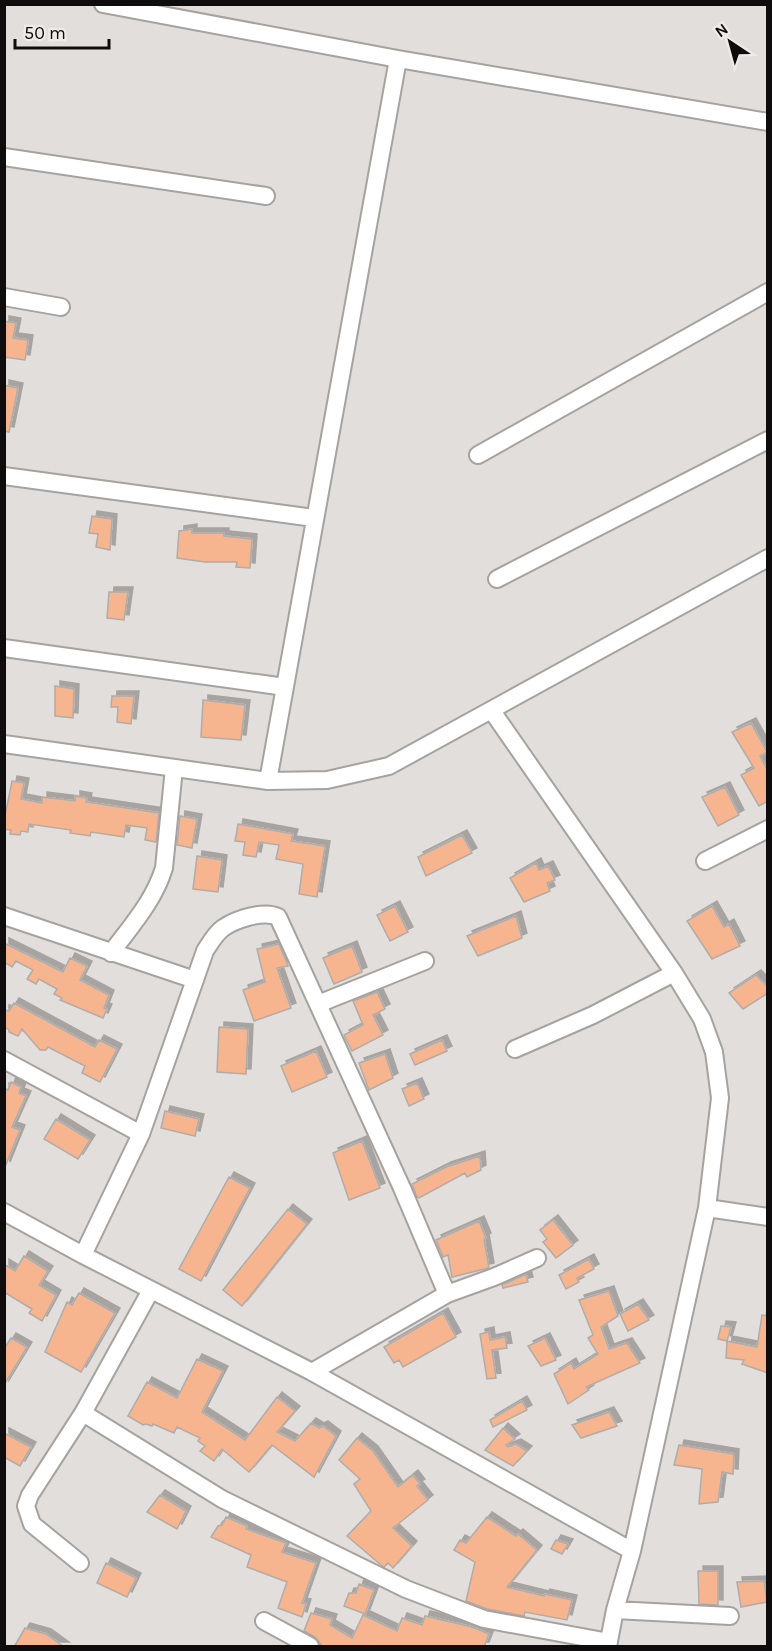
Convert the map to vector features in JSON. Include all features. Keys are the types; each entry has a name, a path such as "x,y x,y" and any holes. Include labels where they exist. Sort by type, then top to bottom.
{"street":[{"path":"103,4 398,59 768,122"},
{"path":"268,781 398,59"},
{"path":"4,157 266,196"},
{"path":"478,455 768,292"},
{"path":"4,297 61,307"},
{"path":"497,579 768,440"},
{"path":"4,476 314,518"},
{"path":"4,744 268,781 327,780 389,766 768,558"},
{"path":"4,648 285,687"},
{"path":"83,1413 222,1499 406,1589 484,1619 609,1644 615,1610 632,1551 707,1208 720,1098 716,1064 702,1019 674,973 492,711"},
{"path":"111,953 160,883 164,868 174,768"},
{"path":"705,861 768,829"},
{"path":"83,1255 141,1134 205,951 212,939 223,928 261,913 271,913 278,917 402,1188 447,1294"},
{"path":"4,916 195,980"},
{"path":"318,1004 424,960"},
{"path":"515,1049 593,1016 674,973"},
{"path":"4,1060 141,1134"},
{"path":"707,1208 768,1217"},
{"path":"4,1212 312,1372 632,1551"},
{"path":"312,1372 447,1294 537,1258"},
{"path":"80,1563 32,1524 26,1506 30,1495 83,1413 151,1290"},
{"path":"615,1610 730,1616"},
{"path":"264,1621 310,1647"}],"building":[{"path":"4,321 16,323 13,338 28,340 25,360 4,357"},
{"path":"4,385 18,388 9,432 4,431"},
{"path":"92,516 112,519 110,550 96,547 98,534 89,533"},
{"path":"192,529 192,533 224,533 224,536 252,539 250,568 236,567 237,562 205,562 177,558 179,531"},
{"path":"109,592 128,592 124,620 107,618"},
{"path":"55,686 74,689 73,718 55,716"},
{"path":"112,696 134,696 131,724 117,722 118,707 111,707"},
{"path":"203,700 245,705 241,740 201,737"},
{"path":"751,723 767,752 760,756 768,771 768,801 759,806 741,775 754,768 732,732"},
{"path":"12,781 24,783 21,799 42,803 42,797 75,801 75,796 87,798 86,802 159,813 156,842 145,840 147,828 126,825 124,837 91,832 90,836 70,833 71,830 29,824 28,832 21,831 20,835 10,834 11,830 4,829 4,821"},
{"path":"725,787 739,815 718,826 702,797"},
{"path":"180,816 197,819 192,848 177,845"},
{"path":"238,824 293,834 291,841 325,846 317,897 299,894 303,864 276,859 279,845 259,842 256,857 243,855 245,842 235,841"},
{"path":"462,835 472,853 426,876 418,857"},
{"path":"197,856 222,860 218,892 193,889"},
{"path":"536,863 539,870 548,866 555,880 547,883 550,891 524,902 510,878"},
{"path":"395,906 408,932 390,941 377,915"},
{"path":"712,906 724,927 729,924 740,946 712,959 687,921"},
{"path":"516,916 522,938 478,956 467,936"},
{"path":"4,943 63,972 70,958 87,966 80,980 109,995 103,1018 60,1000 62,998 54,994 57,989 39,979 36,984 27,979 33,970 16,961 12,967 4,962"},
{"path":"279,944 288,966 277,968 291,1008 254,1021 243,990 265,982 257,949"},
{"path":"352,946 362,972 334,984 323,958"},
{"path":"756,975 768,987 768,993 743,1009 729,993"},
{"path":"377,992 385,1009 373,1015 383,1035 352,1051 344,1035 363,1025 353,1001"},
{"path":"14,1003 95,1047 99,1040 117,1049 100,1082 82,1073 85,1066 48,1047 46,1050 40,1050 22,1029 18,1036 9,1032 4,1026 4,1010 9,1011"},
{"path":"219,1027 248,1029 246,1074 217,1072"},
{"path":"442,1040 447,1051 415,1065 410,1054"},
{"path":"316,1051 327,1077 292,1092 281,1066"},
{"path":"385,1054 393,1078 369,1090 359,1063"},
{"path":"11,1082 21,1087 19,1093 26,1096 12,1127 20,1130 5,1167 4,1088 8,1090"},
{"path":"417,1083 424,1099 409,1106 402,1089"},
{"path":"165,1111 199,1119 195,1136 161,1128"},
{"path":"56,1119 90,1140 78,1159 44,1139"},
{"path":"362,1141 380,1188 349,1200 333,1153"},
{"path":"480,1156 481,1170 467,1177 465,1173 417,1197 412,1184 446,1167"},
{"path":"229,1177 250,1188 201,1281 179,1269"},
{"path":"288,1209 307,1224 242,1306 223,1290"},
{"path":"553,1220 573,1245 556,1258 543,1242 547,1239 540,1230"},
{"path":"479,1221 486,1238 484,1239 489,1268 452,1277 448,1255 443,1257 436,1240"},
{"path":"24,1256 48,1271 39,1285 56,1295 42,1321 29,1313 32,1309 4,1292 4,1264 15,1271"},
{"path":"589,1259 594,1269 577,1278 579,1282 566,1289 559,1275"},
{"path":"526,1274 528,1282 503,1288 502,1285"},
{"path":"609,1291 618,1316 601,1327 609,1349 627,1343 640,1363 586,1387 589,1390 568,1404 554,1374 571,1363 574,1369 598,1354 588,1338 593,1335 579,1300"},
{"path":"79,1293 115,1313 81,1372 45,1352 67,1302 72,1305"},
{"path":"638,1304 649,1320 628,1331 620,1314"},
{"path":"443,1313 456,1337 403,1367 399,1360 394,1363 384,1347"},
{"path":"762,1315 768,1316 768,1373 742,1364 744,1360 726,1358 727,1341 757,1347"},
{"path":"721,1326 731,1327 727,1341 718,1339"},
{"path":"489,1332 490,1340 505,1337 507,1348 492,1350 496,1378 487,1379 480,1334"},
{"path":"11,1338 27,1347 4,1385 4,1349"},
{"path":"545,1338 556,1360 541,1366 528,1346"},
{"path":"197,1359 223,1371 202,1412 245,1440 277,1397 295,1411 277,1432 295,1441 311,1423 319,1428 323,1426 336,1436 314,1477 272,1445 249,1472 222,1449 214,1461 200,1451 205,1446 198,1441 200,1438 177,1427 174,1433 153,1424 152,1426 143,1425 128,1416 147,1382 177,1398"},
{"path":"522,1401 527,1410 493,1427 490,1420"},
{"path":"609,1412 617,1426 581,1438 572,1425"},
{"path":"503,1428 515,1439 506,1445 508,1447 516,1444 527,1451 513,1466 485,1450"},
{"path":"4,1433 31,1447 20,1466 4,1457"},
{"path":"357,1438 373,1451 398,1487 413,1475 420,1484 417,1486 428,1500 393,1528 412,1546 393,1568 388,1563 384,1567 381,1565 347,1536 371,1511 354,1484 360,1479 339,1460"},
{"path":"679,1445 734,1454 733,1474 722,1472 718,1502 699,1504 702,1469 674,1465"},
{"path":"160,1495 186,1511 177,1529 147,1512"},
{"path":"226,1517 247,1526 246,1529 286,1543 282,1552 316,1563 302,1603 306,1604 302,1617 278,1608 287,1582 247,1567 251,1555 211,1537"},
{"path":"487,1517 516,1536 518,1534 537,1550 507,1587 572,1600 567,1620 525,1612 524,1616 487,1609 466,1601 475,1562 454,1550 460,1540 466,1543"},
{"path":"556,1540 568,1544 562,1554 551,1549"},
{"path":"106,1563 136,1578 127,1597 97,1583"},
{"path":"698,1571 718,1571 718,1605 699,1604"},
{"path":"764,1581 767,1602 741,1607 737,1582"},
{"path":"359,1584 374,1590 365,1614 344,1606 349,1593 356,1593"},
{"path":"311,1613 332,1619 330,1625 352,1638 363,1615 397,1631 402,1618 422,1625 425,1616 472,1627 489,1634 484,1647 323,1647 315,1637 304,1631"},
{"path":"25,1628 46,1634 64,1647 14,1647"}]}
